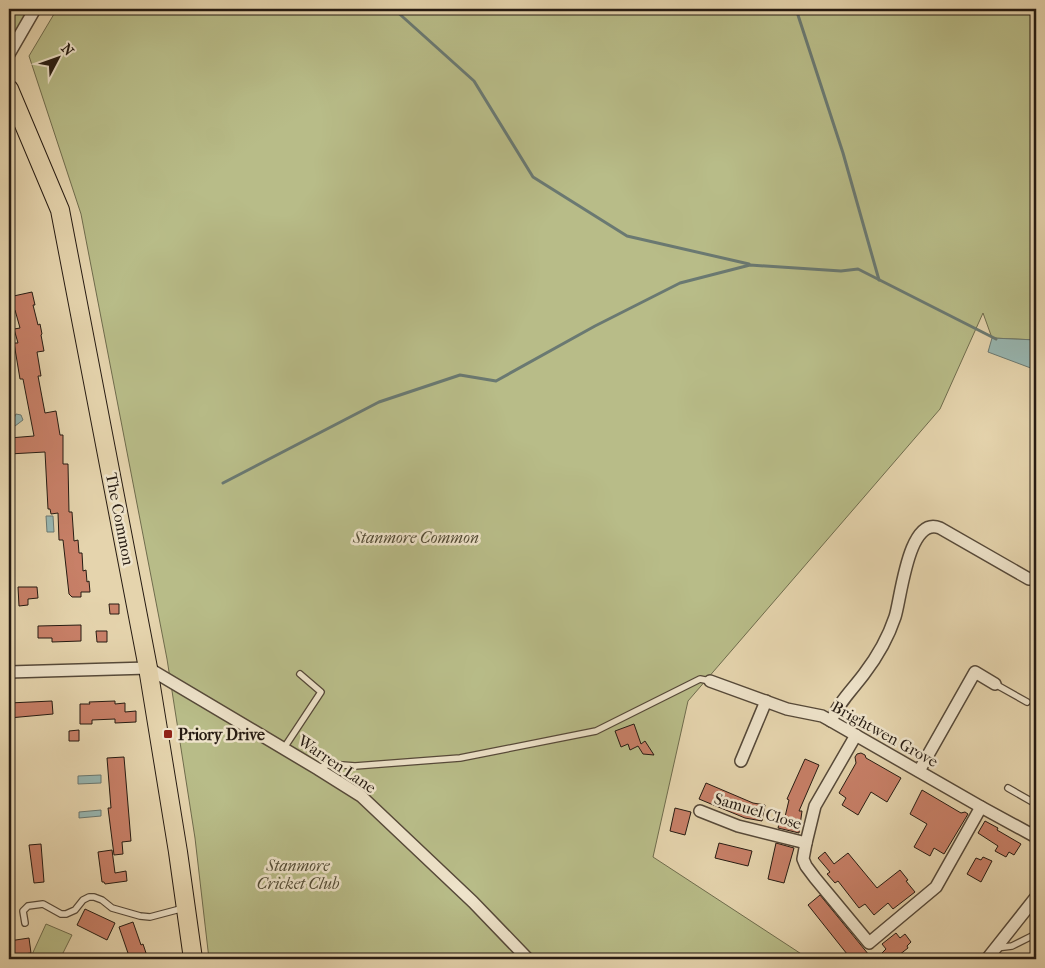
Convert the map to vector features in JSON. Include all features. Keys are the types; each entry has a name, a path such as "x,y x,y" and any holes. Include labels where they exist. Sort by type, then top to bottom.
{"main road":[{"name":"The Common","path":"9,89 60,210 148,668 193,959"}],"street":[{"path":"9,54 35,9"},
{"path":"832,721 844,698 869,668 883,645 895,616 900,588 910,555 925,529 931,526 940,528 1029,579"},
{"path":"9,672 148,668"},
{"name":"Warren Lane","path":"148,668 318,768 361,796 473,902 528,959"},
{"path":"919,771 976,672 995,684"},
{"name":"Brightwen Grove","path":"710,681 787,708 822,716 1036,837"},
{"path":"741,761 766,700"},
{"path":"856,735 815,806 803,859 806,866 869,943 936,887 981,807"},
{"name":"Samuel Close","path":"700,811 738,826 806,843"},
{"path":"987,959 1036,897"}],"lane":[{"path":"284,748 321,692 300,674"},
{"path":"318,768 330,764 355,766 460,758 596,732 700,679 710,681"},
{"path":"995,684 1027,702"},
{"path":"1008,788 1036,804"},
{"path":"25,923 23,911 28,906 43,904 61,914 66,914 75,910 88,896 102,900 112,908 123,912 150,917 186,908"},
{"path":"995,948 1012,946 1036,934"}],"green space":[{"path":"9,9 28,9 16,32 11,36 9,35"},
{"name":"Stanmore Common","path":"57,9 1036,9 1036,340 992,338 983,313 940,409 688,701 653,857 809,959 209,959 195,838 167,659 81,214 29,56"},
{"path":"46,924 72,935 60,959 30,959"}],"water":[{"path":"992,338 1036,340 1036,370 988,352"},
{"path":"16,414 21,415 23,420 15,426 9,425 9,420 14,418"},
{"path":"46,516 53,516 54,532 47,532"},
{"path":"101,775 101,783 78,784 78,776"},
{"path":"101,810 101,816 79,818 79,812"}],"building":[{"path":"32,292 35,305 33,305 38,325 40,324 44,351 37,352 41,376 38,376 45,413 56,411 60,435 63,435 63,464 68,464 69,512 72,512 74,541 78,540 79,553 82,553 83,571 86,570 87,582 89,581 90,592 81,592 81,597 72,597 69,594 63,540 59,540 58,513 51,514 50,509 48,509 45,452 9,454 9,438 34,436 23,379 20,379 14,343 18,343 14,329 20,328 15,310 9,311 9,297"},
{"path":"18,587 37,587 38,598 28,599 28,605 19,606"},
{"path":"109,604 119,604 119,614 110,614"},
{"path":"81,625 81,641 52,642 52,638 38,638 38,626"},
{"path":"96,631 107,631 107,642 97,642"},
{"path":"52,701 53,714 9,718 9,703"},
{"path":"115,701 115,704 125,703 125,712 136,711 136,722 115,723 115,719 92,720 92,724 80,724 80,704"},
{"path":"634,724 641,744 645,741 654,755 643,754 638,746 630,750 628,744 621,747 615,731"},
{"path":"79,730 79,741 69,741 69,731"},
{"path":"861,753 866,758 901,778 887,802 871,792 858,815 842,805 846,798 839,793 856,763 855,757"},
{"path":"124,757 131,841 122,842 123,854 114,855 108,808 111,808 107,758"},
{"path":"805,759 819,765 799,811 802,811 799,833 778,828 780,820 784,821 789,800 787,799"},
{"path":"706,783 753,803 765,805 762,821 745,818 699,799"},
{"path":"922,790 961,813 965,812 968,814 944,854 934,848 930,856 914,847 927,824 910,814"},
{"path":"675,808 691,812 685,835 670,831"},
{"path":"985,821 1021,844 1014,855 1009,852 1006,857 995,851 998,846 978,833"},
{"path":"719,843 752,851 748,866 715,858"},
{"path":"776,843 794,848 784,883 768,879"},
{"path":"41,844 44,882 34,883 29,845"},
{"path":"112,850 115,873 126,871 127,881 105,884 102,882 98,852"},
{"path":"825,852 834,864 848,853 877,888 900,870 915,892 893,909 888,903 874,915 865,904 859,908 838,881 835,883 827,874 830,872 818,858"},
{"path":"983,857 992,861 981,882 967,874 976,858 981,860"},
{"path":"820,895 869,955 863,959 851,959 808,905"},
{"path":"85,909 115,923 107,940 77,925"},
{"path":"133,922 148,959 130,959 119,927"},
{"path":"896,933 900,938 905,934 911,942 907,946 908,948 894,959 887,959 882,953 886,949 882,944"},
{"path":"29,938 31,953 9,956 9,941"}],"waterway":[{"path":"394,9 474,81 533,177 627,236 749,264"},
{"path":"796,9 843,153 879,280"},
{"path":"223,483 379,402 460,375 496,381 595,326 680,283 750,265 841,271 858,269 996,339"}],"place":[{"name":"Priory Drive","path":"168,734"}],"park label":[{"name":"Stanmore Cricket Club","path":"298,874"}]}
